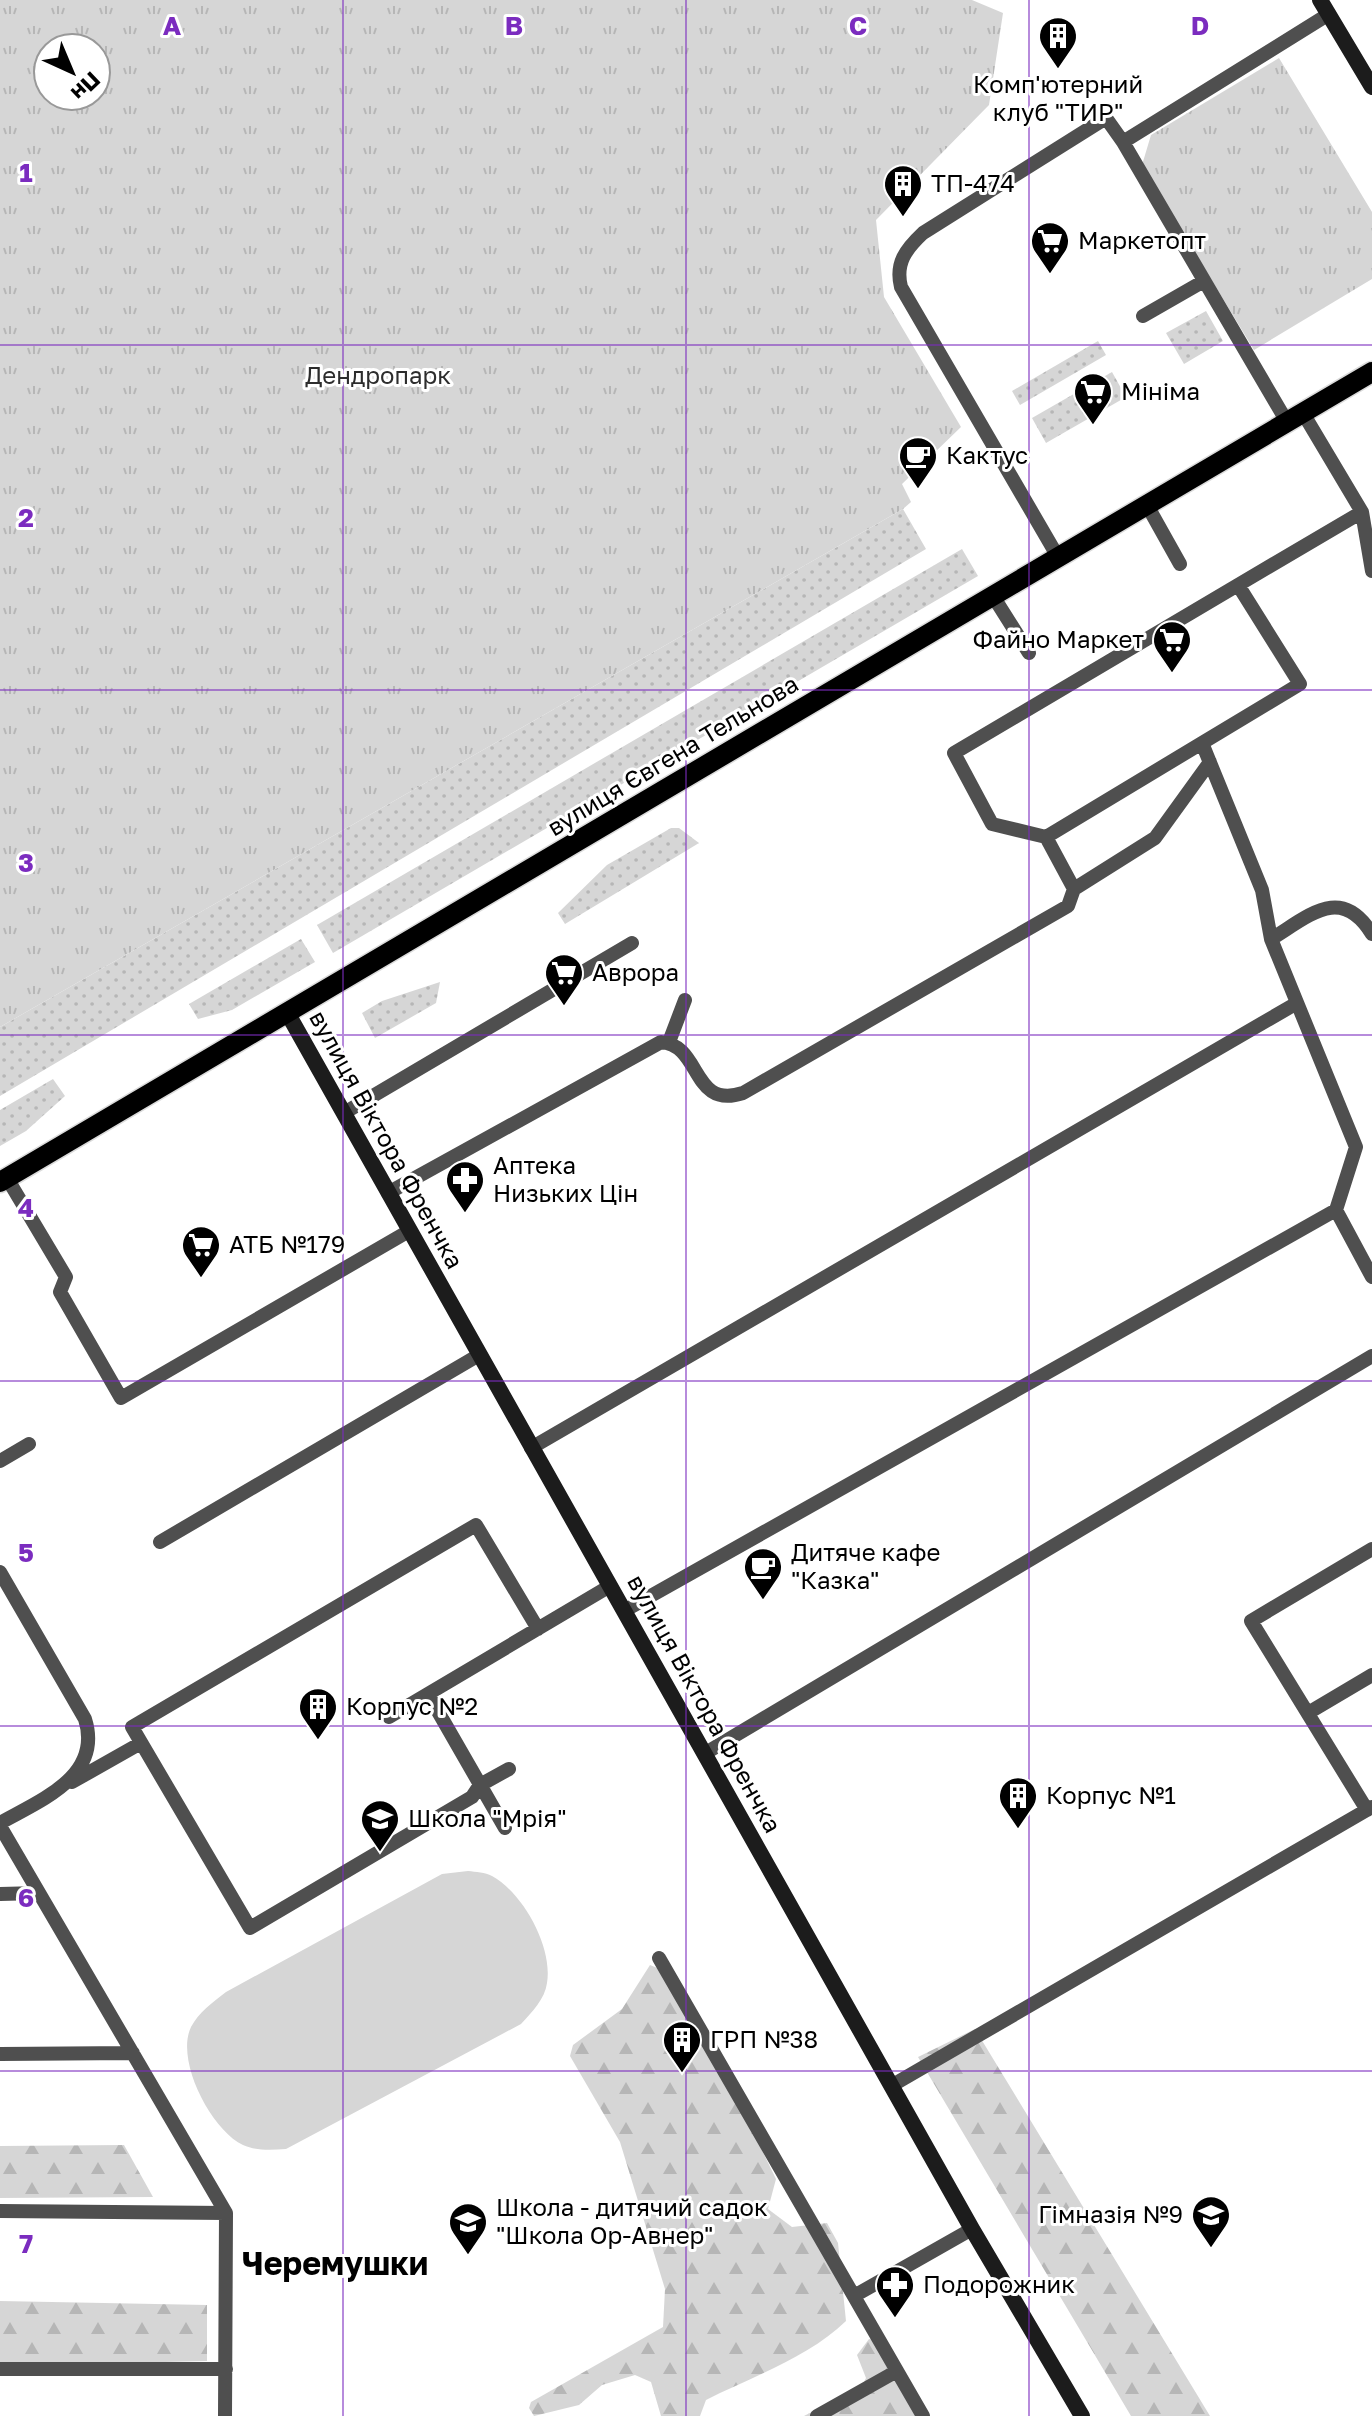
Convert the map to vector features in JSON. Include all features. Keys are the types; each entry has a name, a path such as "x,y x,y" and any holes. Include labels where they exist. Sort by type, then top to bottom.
{"main road":[{"name":"вулиця Євгена Тельнова","path":"4,1180 1372,372"}],"street":[{"path":"1325,7 1372,87"},
{"name":"вулиця Віктора Френчка","path":"288,1014 891,2086 1082,2416"}],"lane":[{"path":"1123,142 1325,7"},
{"path":"1058,557 901,287 897,274 909,246 923,233 1106,118 1204,281 1362,512 1372,571"},
{"path":"1143,316 1204,281"},
{"path":"1147,505 1180,564"},
{"path":"1238,585 1300,684 1046,837 992,824 954,753 1238,585 1362,512"},
{"path":"993,596 1029,653"},
{"path":"624,1611 1336,1210 1356,1147 1271,939 1262,890 1202,743"},
{"path":"388,1193 650,1045 669,1042 683,1052 709,1091 720,1096 743,1093 1068,906 1074,889 1155,838 1210,762"},
{"path":"1046,837 1074,889"},
{"path":"1271,939 1320,910 1334,906 1348,908 1372,934"},
{"path":"344,1113 632,943"},
{"path":"669,1042 685,1000"},
{"path":"531,1448 1297,1003"},
{"path":"4,1180 66,1277 60,1292 121,1398 409,1231"},
{"path":"1336,1210 1372,1277"},
{"path":"160,1542 479,1355"},
{"path":"704,1754 1372,1356"},
{"path":"0,1461 29,1444"},
{"path":"509,1769 480,1785 472,1797 250,1928 132,1727 476,1525 538,1629"},
{"path":"891,2086 1370,1809 1251,1621 1372,1549"},
{"path":"0,1572 89,1731 83,1763 65,1787"},
{"path":"389,1717 610,1586"},
{"path":"1308,1713 1372,1675"},
{"path":"428,1694 505,1828"},
{"path":"141,1743 0,1825 226,2213 225,2416"},
{"path":"0,1894 39,1893"},
{"path":"659,1958 923,2416"},
{"path":"0,2054 133,2053"},
{"path":"0,2211 226,2213"},
{"path":"854,2296 972,2229"},
{"path":"0,2369 226,2369"},
{"path":"817,2416 897,2371"}],"green space":[{"name":"Дендропарк","path":"0,0 972,0 1003,13 989,105 876,220 884,297 961,427 902,484 911,502 0,1027"},
{"path":"1279,58 1372,212 1372,279 1254,350 1142,165 1151,135"},
{"path":"1206,311 1223,341 1184,364 1166,333"},
{"path":"1098,341 1106,355 1020,405 1012,391"},
{"path":"1112,372 1126,397 1046,443 1032,418"},
{"path":"903,509 926,549 0,1096 0,1027"},
{"path":"962,549 978,576 333,953 317,925"},
{"path":"671,828 679,828 699,843 565,924 558,913 607,865"},
{"path":"301,939 315,962 232,1010 198,1019 189,1004"},
{"path":"440,982 436,1003 375,1038 362,1013 382,1001"},
{"path":"53,1079 65,1096 26,1131 0,1146 0,1110"},
{"path":"468,1871 489,1875 504,1884 525,1908 540,1938 548,1969 546,1989 521,2024 286,2149 253,2148 231,2137 208,2110 192,2075 187,2041 191,2027 202,2012 226,1992 442,1874"},
{"path":"650,1965 677,1976 776,2179 768,2209 792,2227 827,2223 838,2243 846,2321 798,2356 706,2400 700,2416 661,2416 651,2382 635,2375 602,2385 579,2405 534,2416 529,2408 531,2402 663,2327 665,2289 620,2142 570,2056 573,2045 622,2009"},
{"path":"975,2029 1210,2416 1131,2416 918,2057"},
{"path":"124,2145 153,2197 0,2198 0,2146"},
{"path":"0,2301 207,2305 207,2361 0,2366"},
{"path":"869,2339 887,2342 929,2416 804,2416 862,2386 866,2378 857,2355"}],"place":[{"name":"Комп'ютерний клуб \"ТИР\"","path":"1058,70"},
{"name":"ТП-474","path":"903,218"},
{"name":"Маркетопт","path":"1050,275"},
{"name":"Мініма","path":"1093,426"},
{"name":"Кактус","path":"918,490"},
{"name":"Файно Маркет","path":"1172,674"},
{"name":"Аврора","path":"564,1007"},
{"name":"Аптека Низьких Цін","path":"465,1214"},
{"name":"АТБ №179","path":"201,1279"},
{"name":"Дитяче кафе \"Казка\"","path":"763,1601"},
{"name":"Корпус №2","path":"318,1741"},
{"name":"Корпус №1","path":"1018,1830"},
{"name":"Школа \"Мрія\"","path":"380,1853"},
{"name":"ГРП №38","path":"682,2074"},
{"name":"Гімназія №9","path":"1211,2249"},
{"name":"Школа - дитячий садок \"Школа Ор-Авнер\"","path":"468,2256"},
{"name":"Подорожник","path":"895,2319"}],"district":[{"name":"Черемушки","path":"335,2264"}]}
